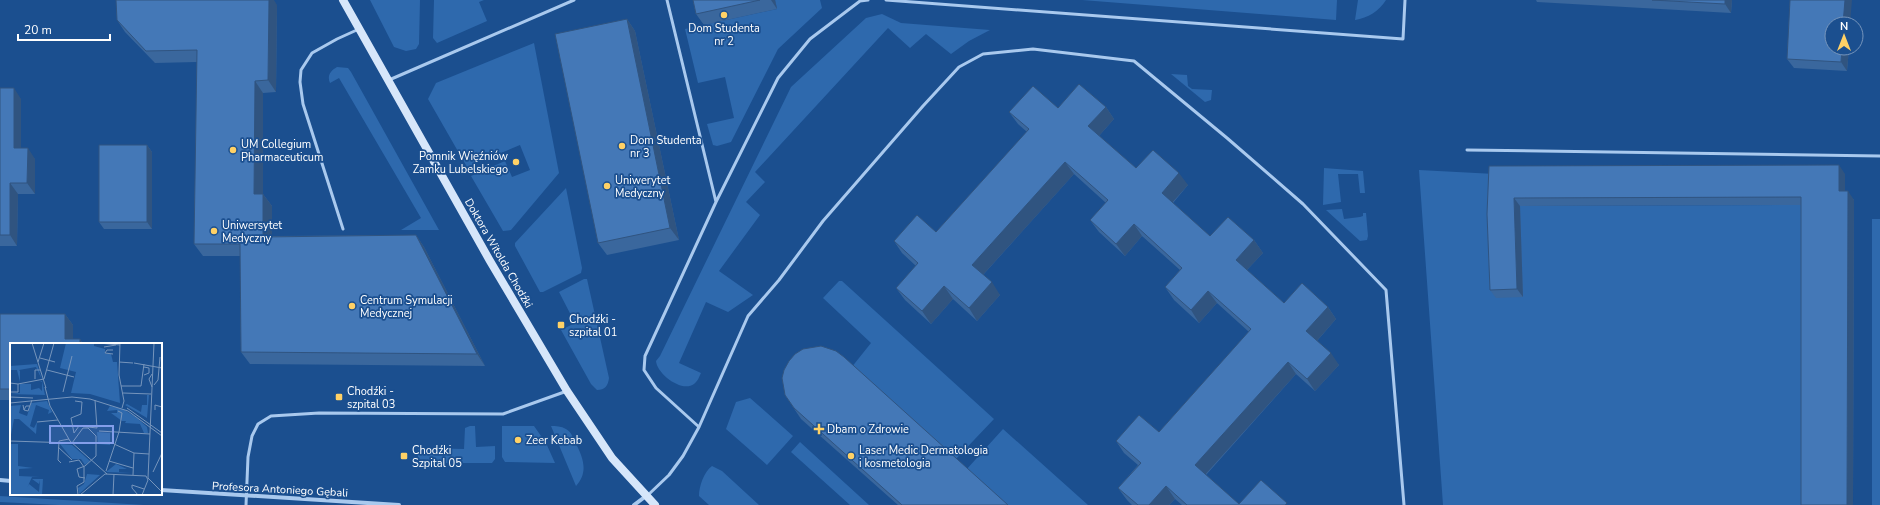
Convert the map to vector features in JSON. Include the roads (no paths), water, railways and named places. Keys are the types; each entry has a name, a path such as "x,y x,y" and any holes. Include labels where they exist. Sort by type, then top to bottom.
{"street":[{"name":"Doktora Witolda Chodźki","path":"343,0 387,81 566,391 599,441 655,505"},
{"path":"0,480 10,481"},
{"name":"Profesora Antoniego Gębali","path":"162,490 399,505"},
{"path":"634,505 646,496"}],"lane":[{"path":"387,81 574,0"},
{"path":"667,0 716,202"},
{"path":"699,427 656,388 644,370 645,356 716,202 778,78 810,39 848,9 860,1 868,0"},
{"path":"886,0 1403,39 1405,0"},
{"path":"344,229 303,104 300,82 302,70 312,53 359,29"},
{"path":"646,496 669,475 684,456 699,427 748,316 779,280 823,221 959,67 984,54 1034,49 1134,61 1227,138 1303,204 1386,290 1404,505"},
{"path":"1467,150 1880,156"},
{"path":"246,505 248,457 252,436 258,424 271,416 319,413 503,414 566,391"}],"place":[{"name":"Dom Studenta nr 2","path":"724,15"},
{"name":"Dom Studenta nr 3","path":"622,146"},
{"name":"UM Collegium Pharmaceuticum","path":"233,150"},
{"name":"Pomnik Więźniów Zamku Lubelskiego","path":"516,162"},
{"name":"Uniwerytet Medyczny","path":"607,186"},
{"name":"Uniwersytet Medyczny","path":"214,231"},
{"name":"Centrum Symulacji Medycznej","path":"352,306"},
{"name":"Chodźki - szpital 01","path":"561,325"},
{"name":"Chodźki - szpital 03","path":"339,397"},
{"name":"Dbam o Zdrowie","path":"819,429"},
{"name":"Zeer Kebab","path":"518,440"},
{"name":"Chodźki Szpital 05","path":"404,456"},
{"name":"Laser Medic Dermatologia i kosmetologia","path":"851,456"}]}
